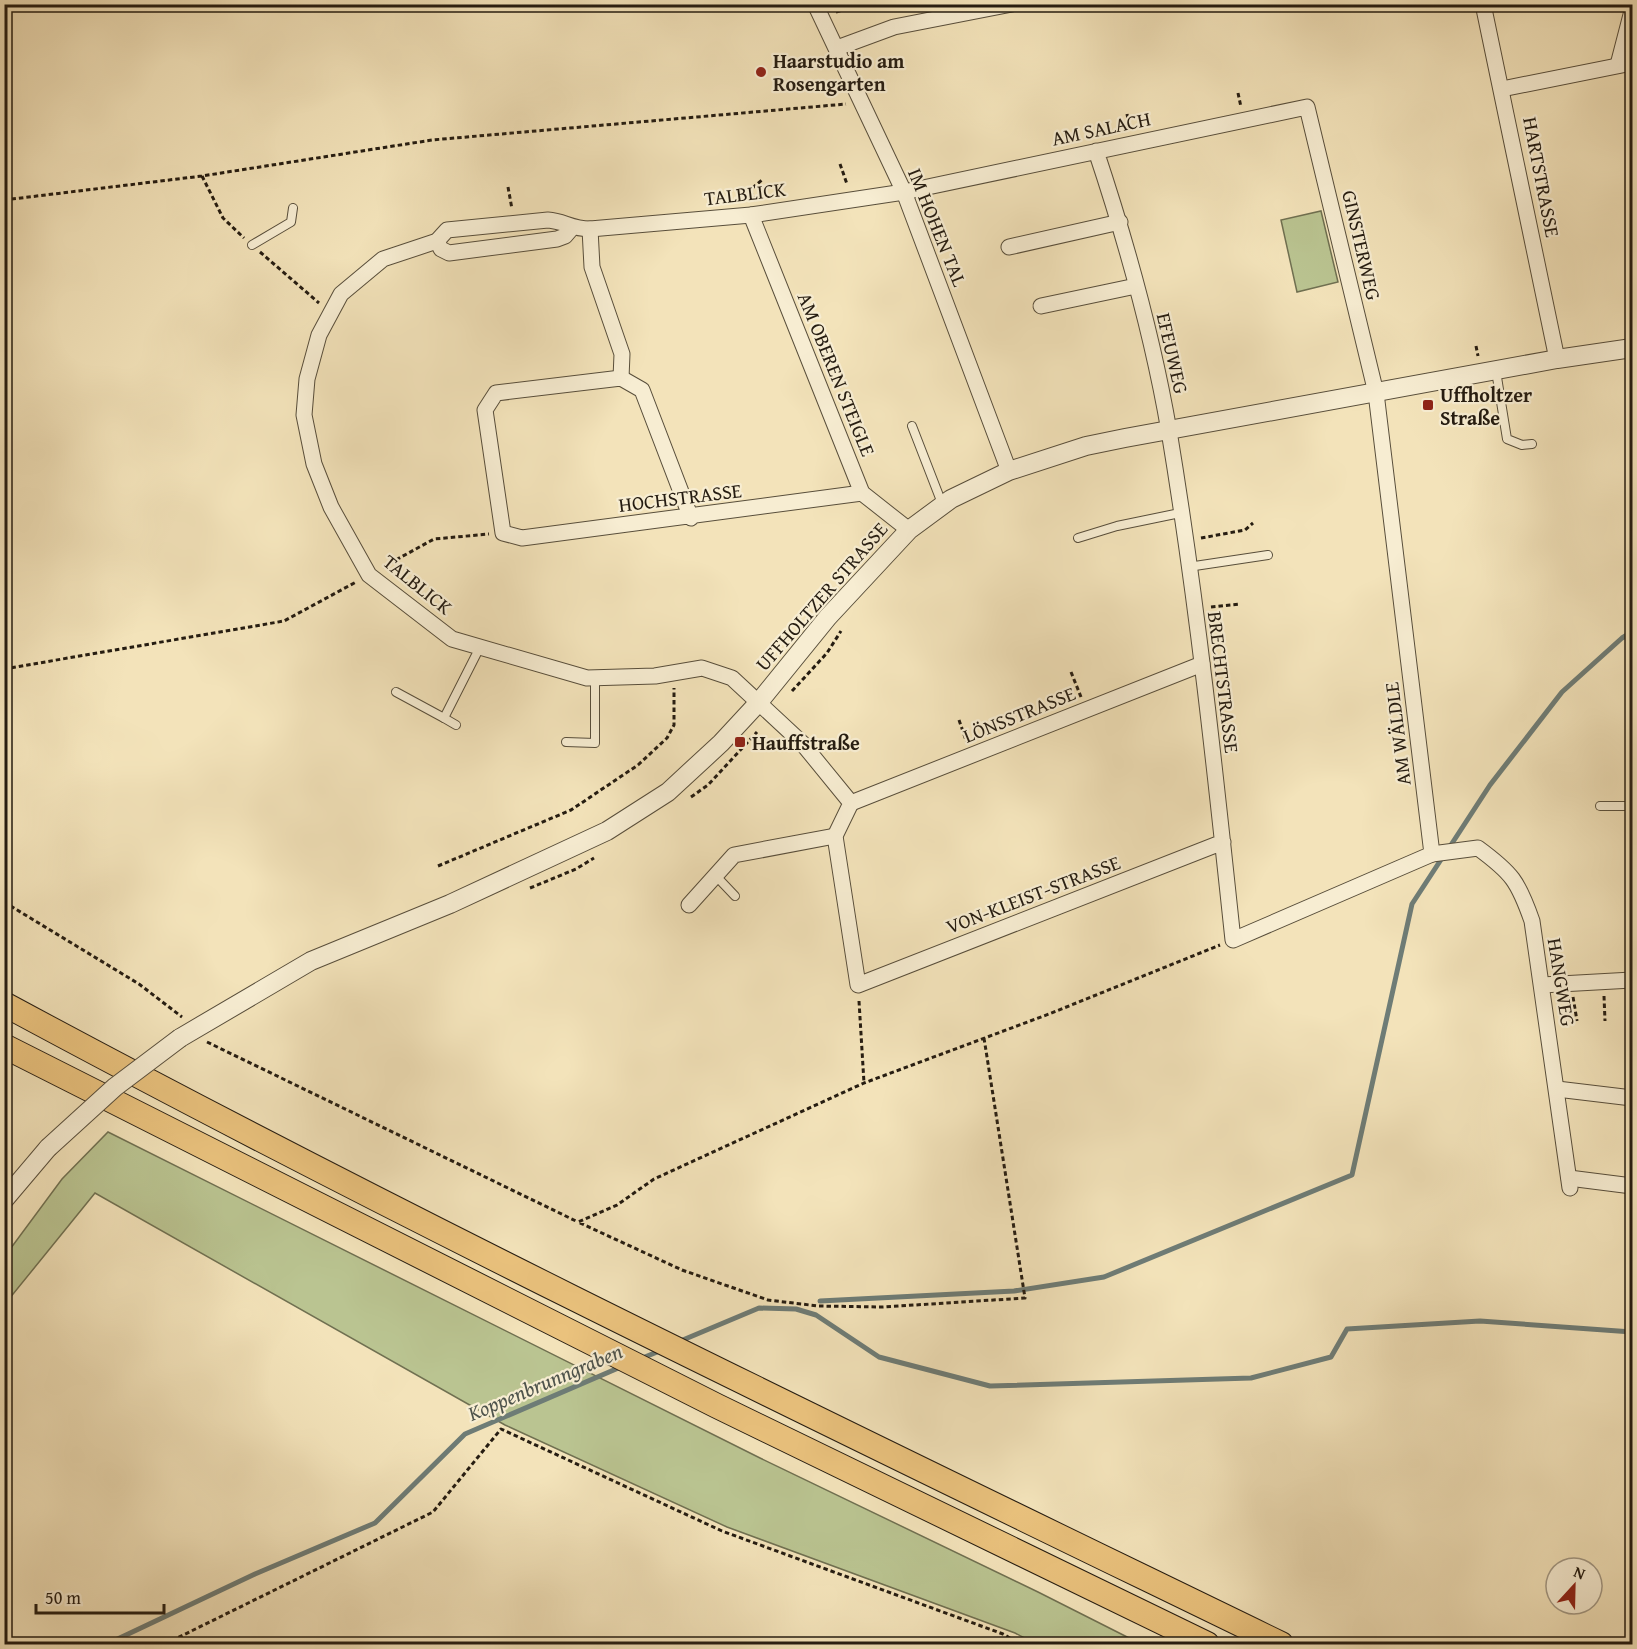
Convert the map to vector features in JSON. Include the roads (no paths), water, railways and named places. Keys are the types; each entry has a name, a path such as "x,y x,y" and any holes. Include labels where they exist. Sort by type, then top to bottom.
{"highway":[{"path":"4,1004 160,1088 487,1253 1281,1644"},
{"path":"4,1046 707,1401 1207,1644"}],"street":[{"name":"IM HOHEN TAL","path":"815,4 904,192 1009,471"},
{"path":"837,48 894,27 1012,4"},
{"name":"HARTSTRASSE","path":"1482,4 1502,88 1557,359"},
{"path":"1502,88 1625,64 1632,11"},
{"name":"AM SALACH","path":"904,192 1307,107"},
{"name":"GINSTERWEG","path":"1307,107 1376,393"},
{"name":"EFEUWEG","path":"1096,151 1119,222 1136,286 1169,430"},
{"name":"TALBLICK","path":"765,709 732,678 702,668 672,673 587,678 452,639 369,575 327,497 314,465 304,415 307,380 319,335 340,294 383,259 437,242 447,230 557,221 572,229 590,229 756,214 904,192"},
{"name":"AM OBEREN STEIGLE","path":"756,214 862,493"},
{"path":"1009,247 1119,222"},
{"name":"TALBLICK","path":"437,242 441,249 449,253 557,239 565,236 572,229"},
{"path":"590,229 591,267 622,354 621,378 642,390 691,518"},
{"path":"1041,306 1136,286"},
{"name":"UFFHOLTZER STRASSE","path":"4,1200 48,1148 115,1087 193,1035 311,962 450,904 607,831 668,792 721,743 765,709 828,617 909,530 943,506 1009,471 1086,446 1557,359 1632,348"},
{"name":"HOCHSTRASSE","path":"621,378 496,393 485,410 502,533 522,538 691,518 862,493"},
{"name":"AM WÄLDLE","path":"1376,393 1432,854"},
{"name":"BRECHTSTRASSE","path":"1169,430 1202,664 1233,940 1432,854"},
{"path":"862,493 909,530"},
{"name":"LÖNSSTRASSE","path":"851,803 1202,664"},
{"path":"689,905 734,855 835,836 851,803 802,743 765,709"},
{"name":"VON-KLEIST-STRASSE","path":"835,836 858,985 1223,842"},
{"name":"HANGWEG","path":"1432,854 1478,848 1508,870 1523,894 1532,921 1569,1183 1632,1186"},
{"path":"1542,985 1632,980"},
{"path":"1557,1089 1632,1098"}],"lane":[{"path":"252,245 291,222 293,208"},
{"path":"1496,370 1507,439 1522,445 1532,444"},
{"path":"912,426 943,506"},
{"path":"1078,538 1117,526 1180,513"},
{"path":"1188,567 1268,555"},
{"path":"444,718 480,647"},
{"path":"566,742 595,743 595,678"},
{"path":"396,692 456,725"},
{"path":"1600,806 1632,806"},
{"path":"716,876 735,896"}],"waterway":[{"path":"1449,848 1490,785 1562,692 1622,638 1632,632"},
{"path":"820,1301 1014,1291 1104,1277 1352,1175 1412,904 1444,855"},
{"path":"678,1342 759,1308 796,1309 816,1315 879,1357 990,1386 1251,1378 1331,1357 1347,1329 1480,1321 1632,1332"},
{"name":"Koppenbrunngraben","path":"640,1359 662,1350"},
{"name":"Koppenbrunngraben","path":"107,1644 255,1574 375,1523 465,1434 623,1366"}],"place":[{"name":"Haarstudio am Rosengarten","path":"761,72"},
{"name":"Uffholtzer Straße","path":"1428,405"},
{"name":"Hauffstraße","path":"740,742"}]}
